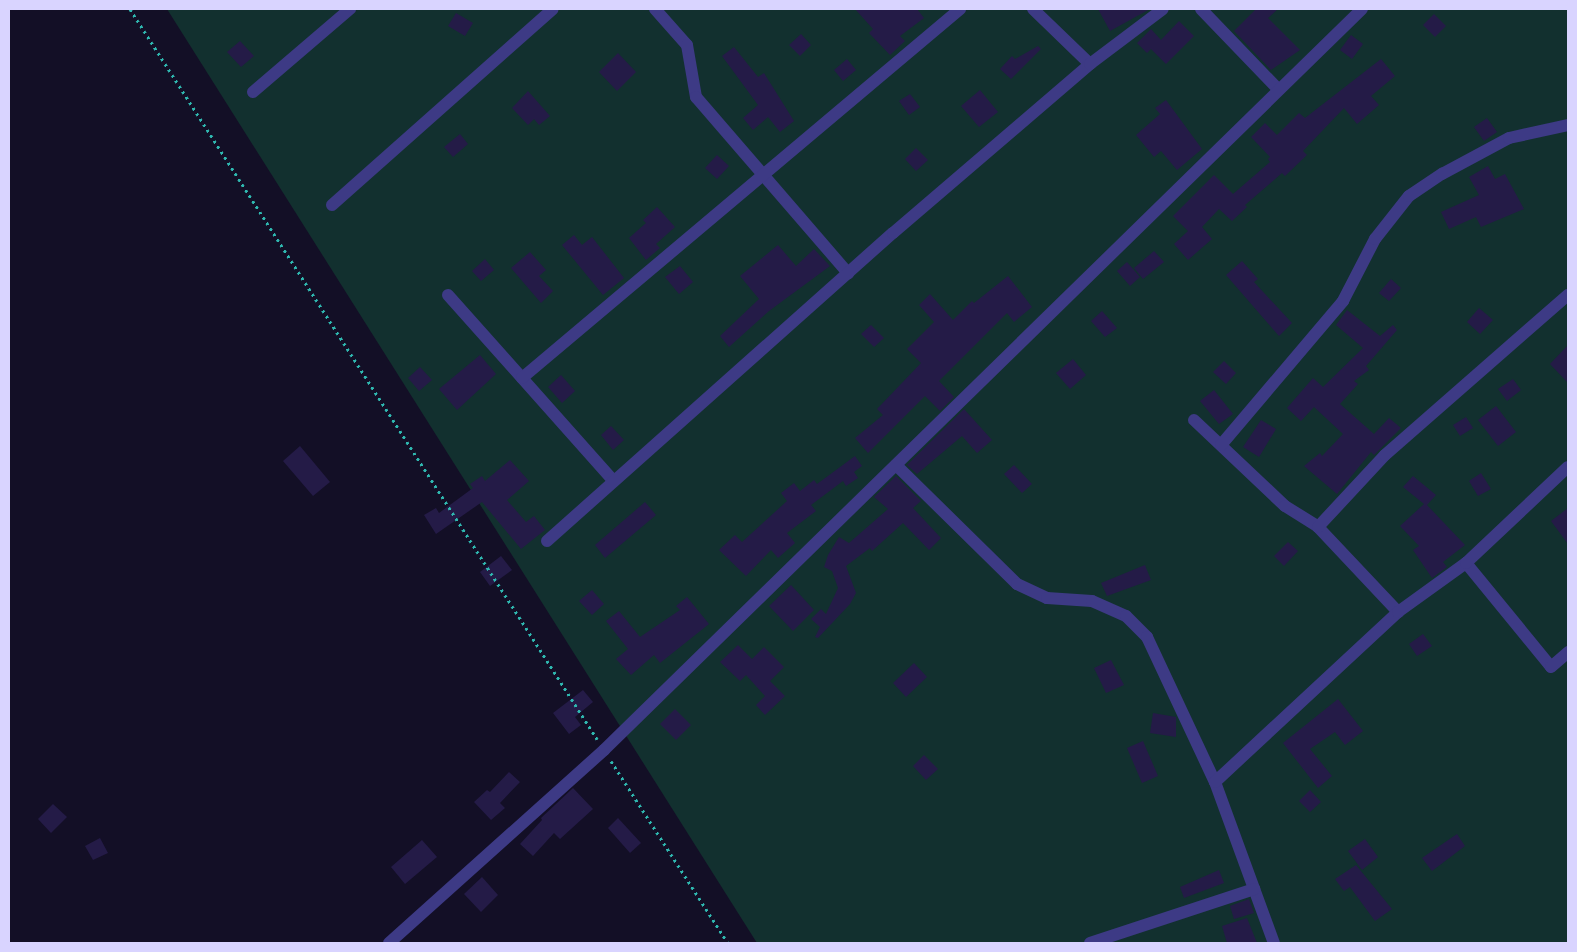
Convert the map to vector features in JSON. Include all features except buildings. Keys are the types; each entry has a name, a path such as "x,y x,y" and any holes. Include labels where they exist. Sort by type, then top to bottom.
{"street":[{"path":"253,92 350,9"},
{"path":"332,205 553,9"},
{"path":"655,9 686,45 696,97 848,273"},
{"path":"522,378 960,9"},
{"path":"1033,9 1090,64"},
{"path":"547,540 848,273 1090,64 1163,9"},
{"path":"1201,9 1279,90"},
{"path":"389,943 604,750 1362,9"},
{"path":"1221,445 1343,301 1375,239 1409,196 1442,174 1509,138 1568,125"},
{"path":"448,295 614,481"},
{"path":"1318,527 1385,455 1568,295"},
{"path":"1194,420 1285,506 1318,527 1398,612"},
{"path":"896,465 1017,584 1047,598 1092,601 1131,621 1151,645 1215,782 1274,943"},
{"path":"1215,782 1398,612 1466,562 1568,467"},
{"path":"1466,562 1551,668 1568,652"},
{"path":"1090,943 1254,889"}],"path":[{"path":"130,9 728,943"}],"green space":[{"path":"167,9 1568,9 1568,943 757,943"}]}
